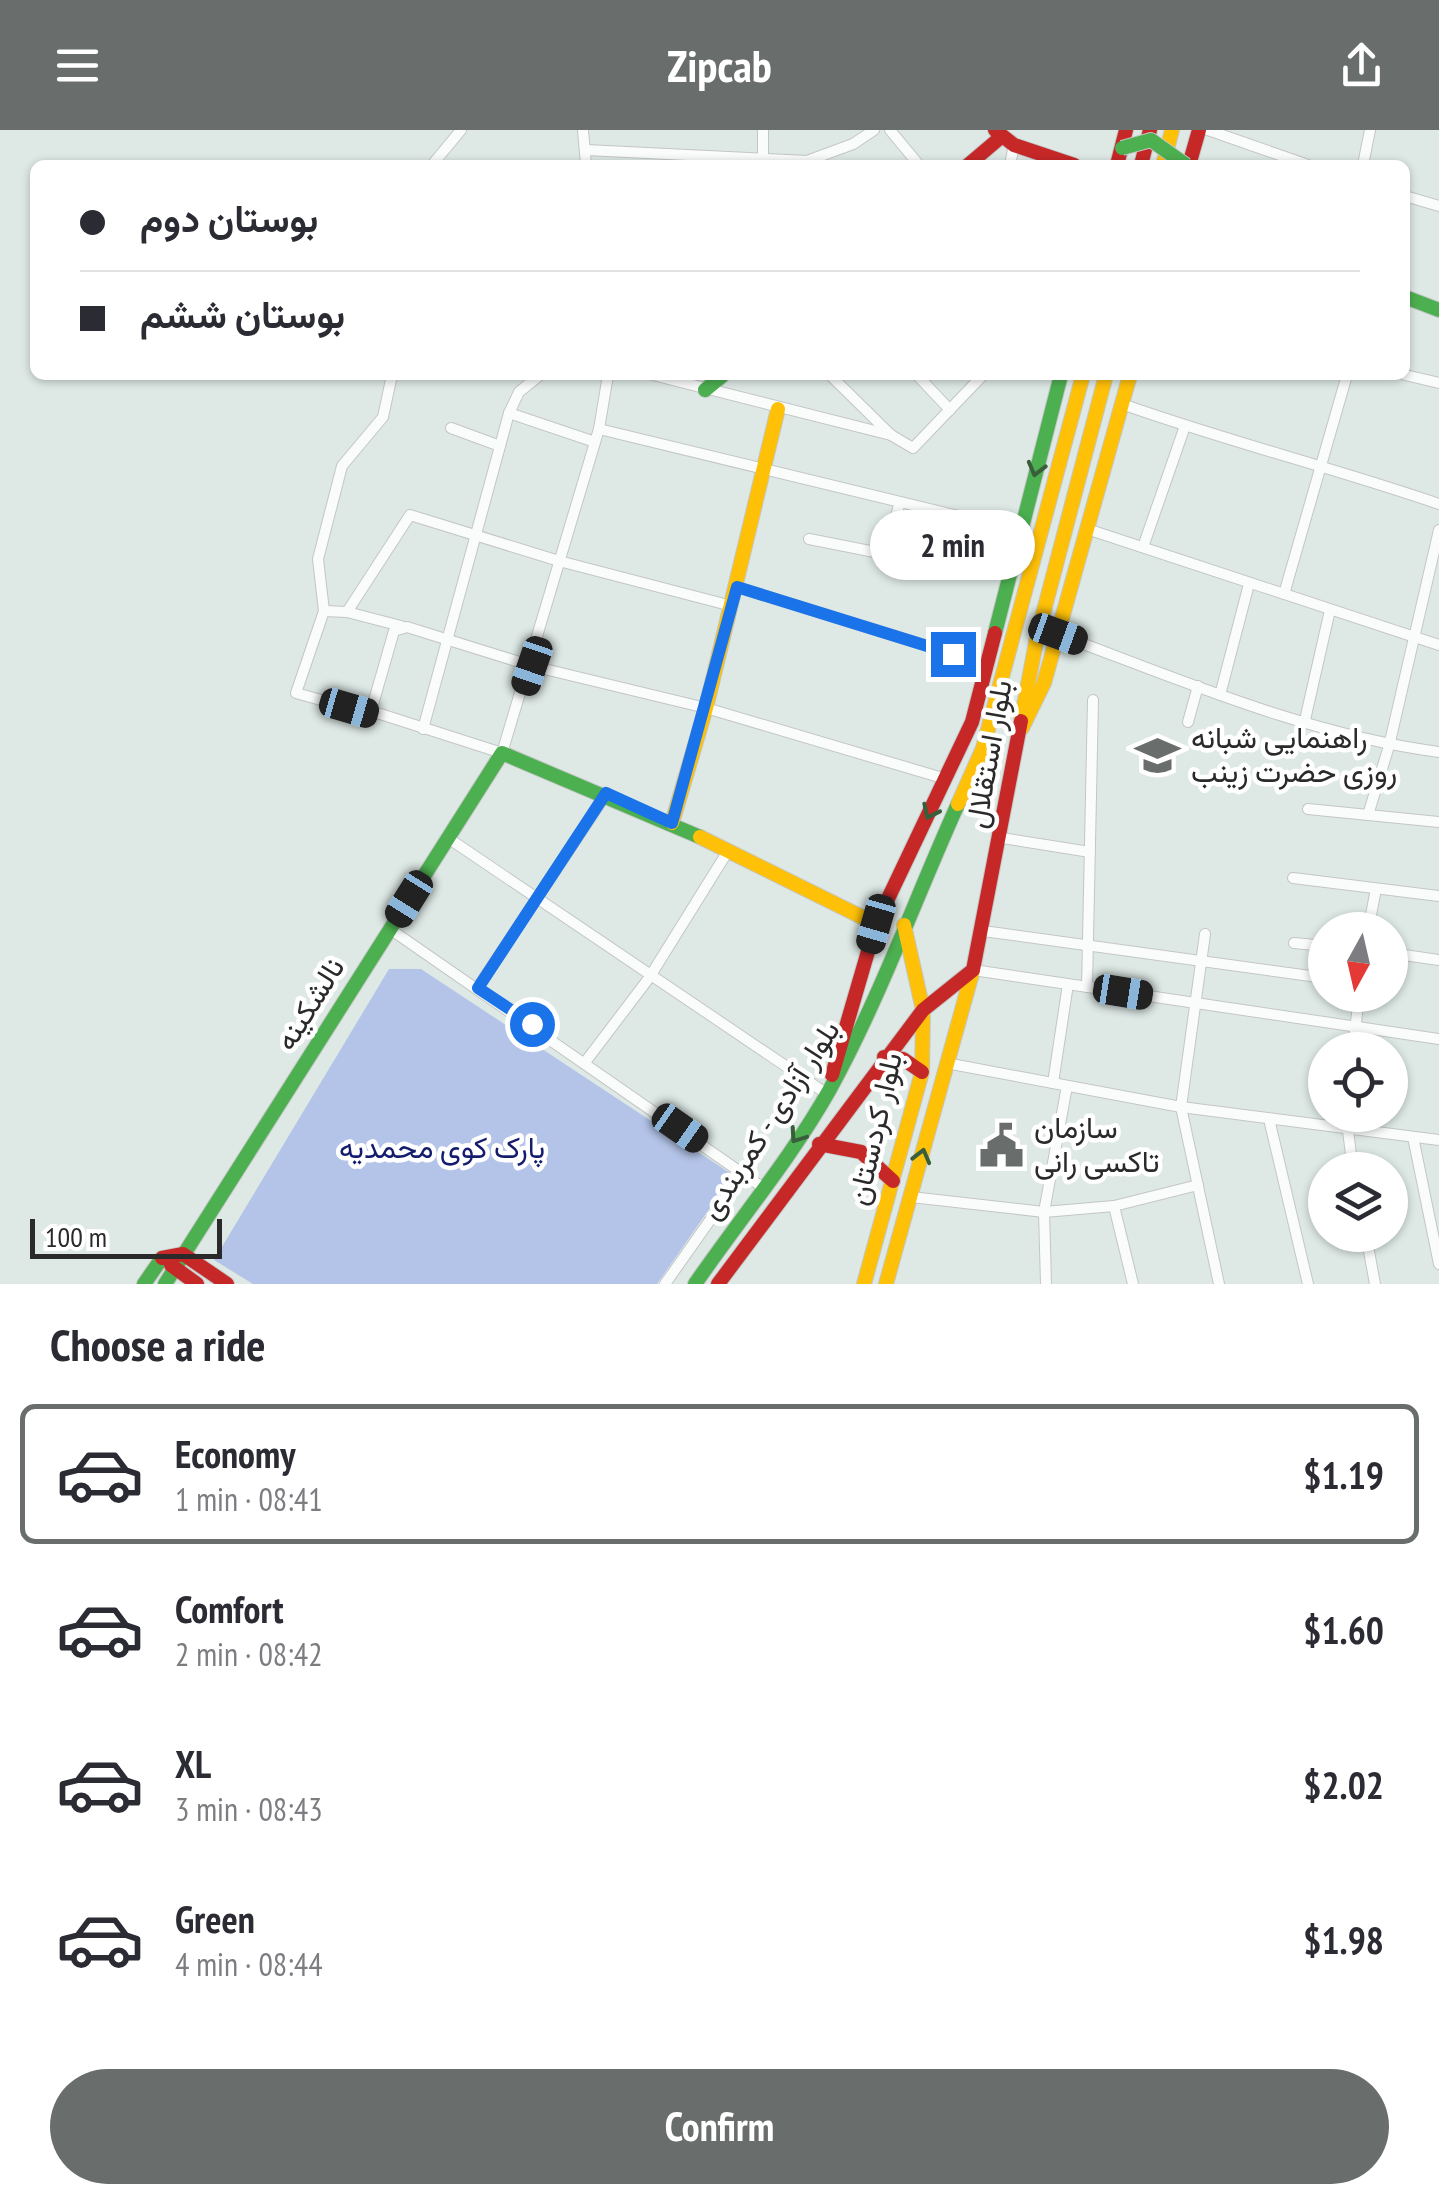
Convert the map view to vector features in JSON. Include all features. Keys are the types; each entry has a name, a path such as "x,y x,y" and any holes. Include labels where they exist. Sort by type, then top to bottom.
{"main road":[{"path":"1119,160 1126,130"},
{"path":"1141,160 1150,130"},
{"path":"1164,160 1172,130"},
{"path":"1189,160 1198,130"},
{"path":"974,160 1007,135 1063,160"},
{"path":"1122,148 1152,140 1183,160"},
{"path":"1410,300 1439,310"},
{"path":"705,390 716,380"},
{"path":"826,1094 876,924 972,722 1060,380"},
{"name":"بلوار استقلال","path":"904,925 983,748 1082,380"},
{"name":"بلوار استقلال","path":"973,970 1002,838 1038,637 1105,380"},
{"path":"1022,728 1044,683 1129,380"},
{"path":"672,823 706,708 778,410"},
{"path":"502,752 672,823 876,924"},
{"name":"نالشکینه","path":"184,1254 502,752"},
{"name":"بلوار کردستان","path":"864,1284 922,1072 922,1010 904,925"},
{"name":"بلوار آزادی - کمربندی","path":"695,1284 826,1094 878,998 904,925"},
{"name":"بلوار کردستان","path":"886,1284 973,970"},
{"name":"بلوار آزادی - کمربندی","path":"718,1284 922,1010 973,970"},
{"path":"884,1057 903,1058 922,1072"},
{"path":"819,1144 860,1148 893,1182"},
{"path":"144,1284 184,1254 227,1284"},
{"path":"165,1284 168,1263"},
{"path":"168,1263 197,1284"}],"street":[{"path":"436,160 461,130"},
{"path":"583,130 586,160"},
{"path":"762,160 763,130"},
{"path":"808,160 822,158 874,130"},
{"path":"890,130 914,160"},
{"path":"1208,130 1294,160"},
{"path":"1364,160 1370,130"},
{"path":"1007,135 1010,160"},
{"path":"586,150 733,160"},
{"path":"1410,197 1439,206"},
{"path":"1410,376 1439,383"},
{"path":"391,380 383,417 342,466 318,559 324,611 296,693 502,752 532,666 599,429 607,380"},
{"path":"424,729 510,413 519,392 534,380"},
{"path":"670,380 778,410 892,435"},
{"path":"835,380 892,435 913,448 977,380"},
{"path":"922,380 950,410"},
{"path":"1284,594 1346,380"},
{"path":"1122,404 1185,426 1322,463 1439,504"},
{"path":"510,413 595,442"},
{"path":"1143,547 1185,426"},
{"path":"451,428 500,446"},
{"path":"599,429 1020,531"},
{"path":"885,554 900,502"},
{"path":"347,612 410,514 478,538 732,606"},
{"path":"1086,529 1439,644"},
{"path":"1368,815 1389,746 1411,636 1438,536"},
{"path":"808,539 950,566"},
{"path":"1220,695 1249,584"},
{"path":"737,587 989,665"},
{"path":"1305,720 1330,610"},
{"path":"324,611 347,612 532,666 706,708 946,779"},
{"path":"375,716 371,711 394,631 402,626"},
{"path":"1058,634 1220,695 1389,746 1439,752"},
{"path":"1188,722 1198,686"},
{"path":"1087,987 1094,700"},
{"path":"478,988 540,900 606,793"},
{"path":"1308,808 1439,822"},
{"path":"448,838 649,978 826,1094"},
{"path":"1002,838 1090,852"},
{"path":"586,1061 649,978 728,851"},
{"path":"1293,878 1439,896"},
{"path":"1372,912 1376,889"},
{"path":"390,929 586,1061 762,1187"},
{"path":"983,931 1308,976"},
{"path":"1205,934 1180,1108 1219,1284"},
{"path":"1294,943 1308,944"},
{"path":"1408,956 1439,960"},
{"path":"973,970 1439,1039"},
{"path":"1053,1083 1068,984"},
{"path":"1355,1032 1357,1012"},
{"path":"946,1062 1180,1108 1308,1123"},
{"path":"1046,1284 1044,1212 1066,1086"},
{"path":"1269,1118 1308,1284"},
{"path":"1378,1132 1439,1140"},
{"path":"1413,1136 1439,1264"},
{"path":"665,1284 744,1172"},
{"path":"911,1197 1044,1212 1114,1206 1198,1185"},
{"path":"1114,1206 1133,1284"},
{"path":"1369,1252 1375,1284"}],"green space":[{"name":"پارک کوی محمدیه","path":"389,969 421,969 733,1175 657,1284 253,1284 214,1260"}],"traffic: fast":[{"path":"1122,148 1151,140 1179,160"},
{"path":"1410,299 1439,310"},
{"path":"705,390 717,380"},
{"path":"995,633 1060,380"},
{"path":"165,1284 502,753 700,837"},
{"path":"695,1284 782,1164 830,1089 881,984 958,804"},
{"path":"144,1284 162,1258"}],"traffic: slow":[{"path":"1164,160 1172,130"},
{"path":"958,804 983,748 1082,380"},
{"path":"1021,721 1037,637 1105,380"},
{"path":"1022,728 1044,683 1129,380"},
{"path":"672,823 706,708 778,409"},
{"path":"700,837 876,924"},
{"path":"864,1284 922,1072 923,1010 904,925"},
{"path":"886,1284 973,970"}],"traffic: jam":[{"path":"995,130 1014,145 1059,160"},
{"path":"1118,160 1126,130"},
{"path":"1142,160 1150,130"},
{"path":"1190,160 1199,130"},
{"path":"974,160 1001,137"},
{"path":"832,1075 876,924 972,722 995,633"},
{"path":"718,1284 923,1010 973,970 1021,721"},
{"path":"884,1057 903,1059 922,1072"},
{"path":"819,1144 861,1152 893,1181"},
{"path":"162,1258 183,1254 227,1284"},
{"path":"171,1265 197,1284"}],"place":[{"name":"راهنمایی شبانه روزی حضرت زینب","path":"1158,755"},
{"name":"سازمان تاکسی رانی","path":"1001,1145"}],"route":[{"path":"532,1024 478,988 540,900 606,793 672,823 737,587 953,654"}]}
